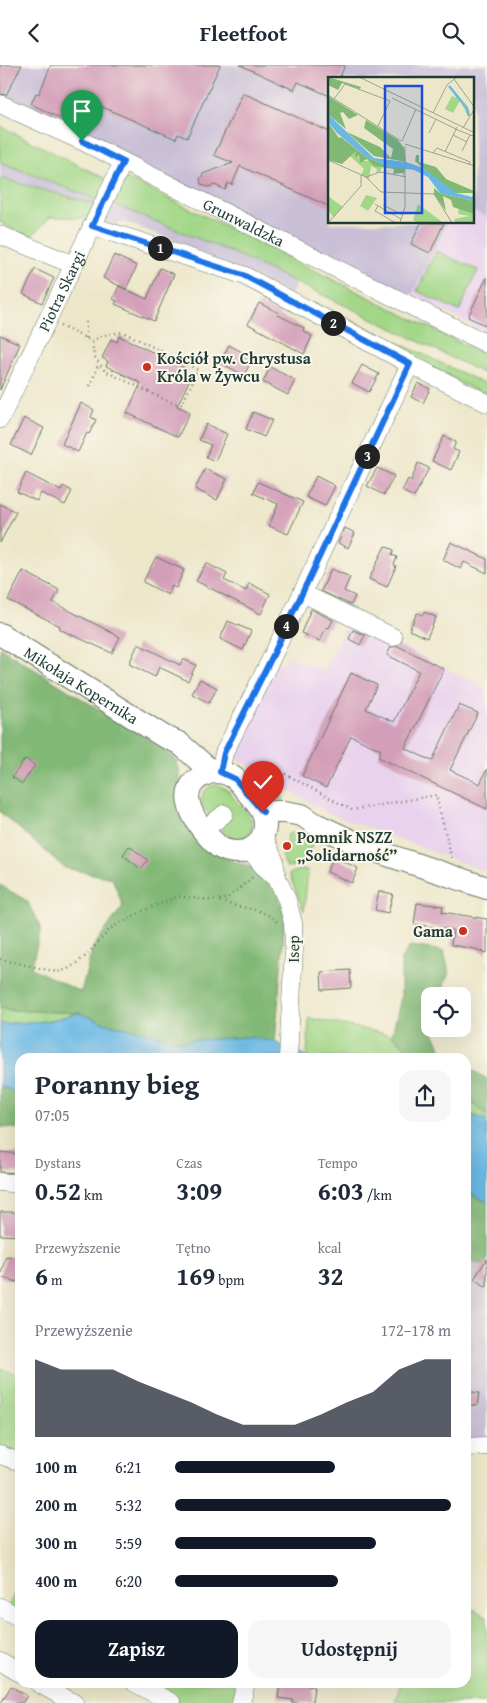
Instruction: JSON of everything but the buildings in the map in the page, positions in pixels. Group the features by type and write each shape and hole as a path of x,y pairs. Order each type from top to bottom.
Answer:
{"main road":[{"name":"Mikołaja Kopernika","path":"0,634 163,736 209,775"},
{"path":"260,832 235,779 209,775 188,795 188,805 193,816 215,843 224,850 236,853 260,832 277,811 294,813 302,815 315,824 367,848 487,888"}],"street":[{"name":"Grunwaldzka","path":"0,104 123,162 487,344"},
{"name":"Piotra Skargi","path":"0,419 123,162"},
{"path":"92,226 243,275 487,403"},
{"path":"0,235 74,265"},
{"path":"209,775 224,753 410,364"},
{"path":"302,593 393,637"},
{"path":"204,830 224,815"},
{"name":"Isep","path":"260,832 264,867 277,878 287,899 293,923 294,949 288,1053"},
{"path":"0,1182 15,1184"},
{"path":"471,1447 487,1446"},
{"path":"0,1455 15,1460"},
{"path":"0,1607 15,1615"},
{"path":"0,1661 15,1670"},
{"path":"47,1688 74,1703"},
{"path":"144,1688 172,1703"},
{"path":"241,1703 245,1688"}],"path":[{"path":"86,318 86,338"},
{"path":"48,320 92,341"},
{"path":"123,332 198,370 182,404 172,403 105,371 94,356 92,341 104,335 123,332"},
{"path":"90,386 99,363"},
{"path":"266,786 276,769 352,810 436,795 452,859 450,876"},
{"path":"219,901 226,899 254,876"},
{"path":"0,959 58,972 68,969 86,956 111,928 178,895 219,901 263,913 269,915 280,925"}],"shaded area":[{"path":"0,65 487,65 487,217 474,211 474,77 328,77 328,224 447,224 412,295 0,97"},
{"path":"0,139 128,187 302,269 291,295 170,239 125,222 116,225 0,187"},
{"path":"474,211 487,217 487,333 412,295 447,224 474,224"},
{"path":"349,620 487,689 487,872 328,813 239,760 234,754 276,665 283,663 288,656 324,672"},
{"path":"471,1261 487,1266 487,1439 471,1439"}],"green space":[{"path":"0,126 112,182 102,202 0,162"},
{"path":"124,177 487,356 487,375 231,252 113,204"},
{"path":"0,178 95,204 89,218 50,217 32,236 16,231 0,222"},
{"path":"436,251 478,270 459,311 417,291"},
{"path":"313,302 487,385 487,396 334,319"},
{"path":"0,648 163,749 176,760 180,772 180,799 224,858 254,868 278,893 285,918 275,1043 248,1037 181,1041 105,1023 79,1013 9,1010 0,1007 0,885 27,901 41,929 31,968 81,992 93,947 123,906 112,878 65,868 0,812"},
{"path":"238,773 284,799 280,808 273,806"},
{"path":"215,785 227,790 251,819 251,828 243,838 230,838 202,805 204,792"},
{"path":"288,834 315,837 310,850 309,861 287,868 282,858"},
{"path":"300,870 308,870 304,911 289,874"},
{"path":"410,946 444,951 449,972 443,987 421,987 421,1037 435,1037 442,1050 447,1053 411,1053 392,1035 401,998 401,959"},
{"path":"0,1007 10,1010 79,1013 47,1021 0,1024"},
{"path":"309,1018 392,1035 411,1053 307,1053"},
{"path":"471,1069 487,1079 487,1115 471,1102"},
{"path":"0,1086 15,1092 15,1128 0,1127"},
{"path":"471,1102 487,1115 487,1120 471,1115"},
{"path":"471,1194 487,1202 487,1266 471,1261"},
{"path":"0,1369 15,1373 15,1459 0,1455"},
{"path":"15,1592 15,1611 8,1607"},
{"path":"471,1608 487,1616 487,1703 418,1703 395,1700 399,1688 471,1688"},
{"path":"146,1688 245,1688 241,1703 172,1703"}],"water":[{"path":"79,1013 105,1023 181,1041 248,1037 272,1041 300,1053 15,1053 15,1092 0,1086 0,1024 47,1021"},
{"path":"471,1115 487,1120 487,1202 471,1194"}],"place":[{"name":"Kościół pw. Chrystusa Króla w Żywcu","path":"147,367"},
{"name":"Pomnik NSZZ „Solidarność”","path":"287,846"},
{"name":"Gama","path":"463,931"}],"route":[{"path":"82,141 123,162 92,226 243,275 410,364 274,653 224,753 220,772 231,775 263,812"}]}
